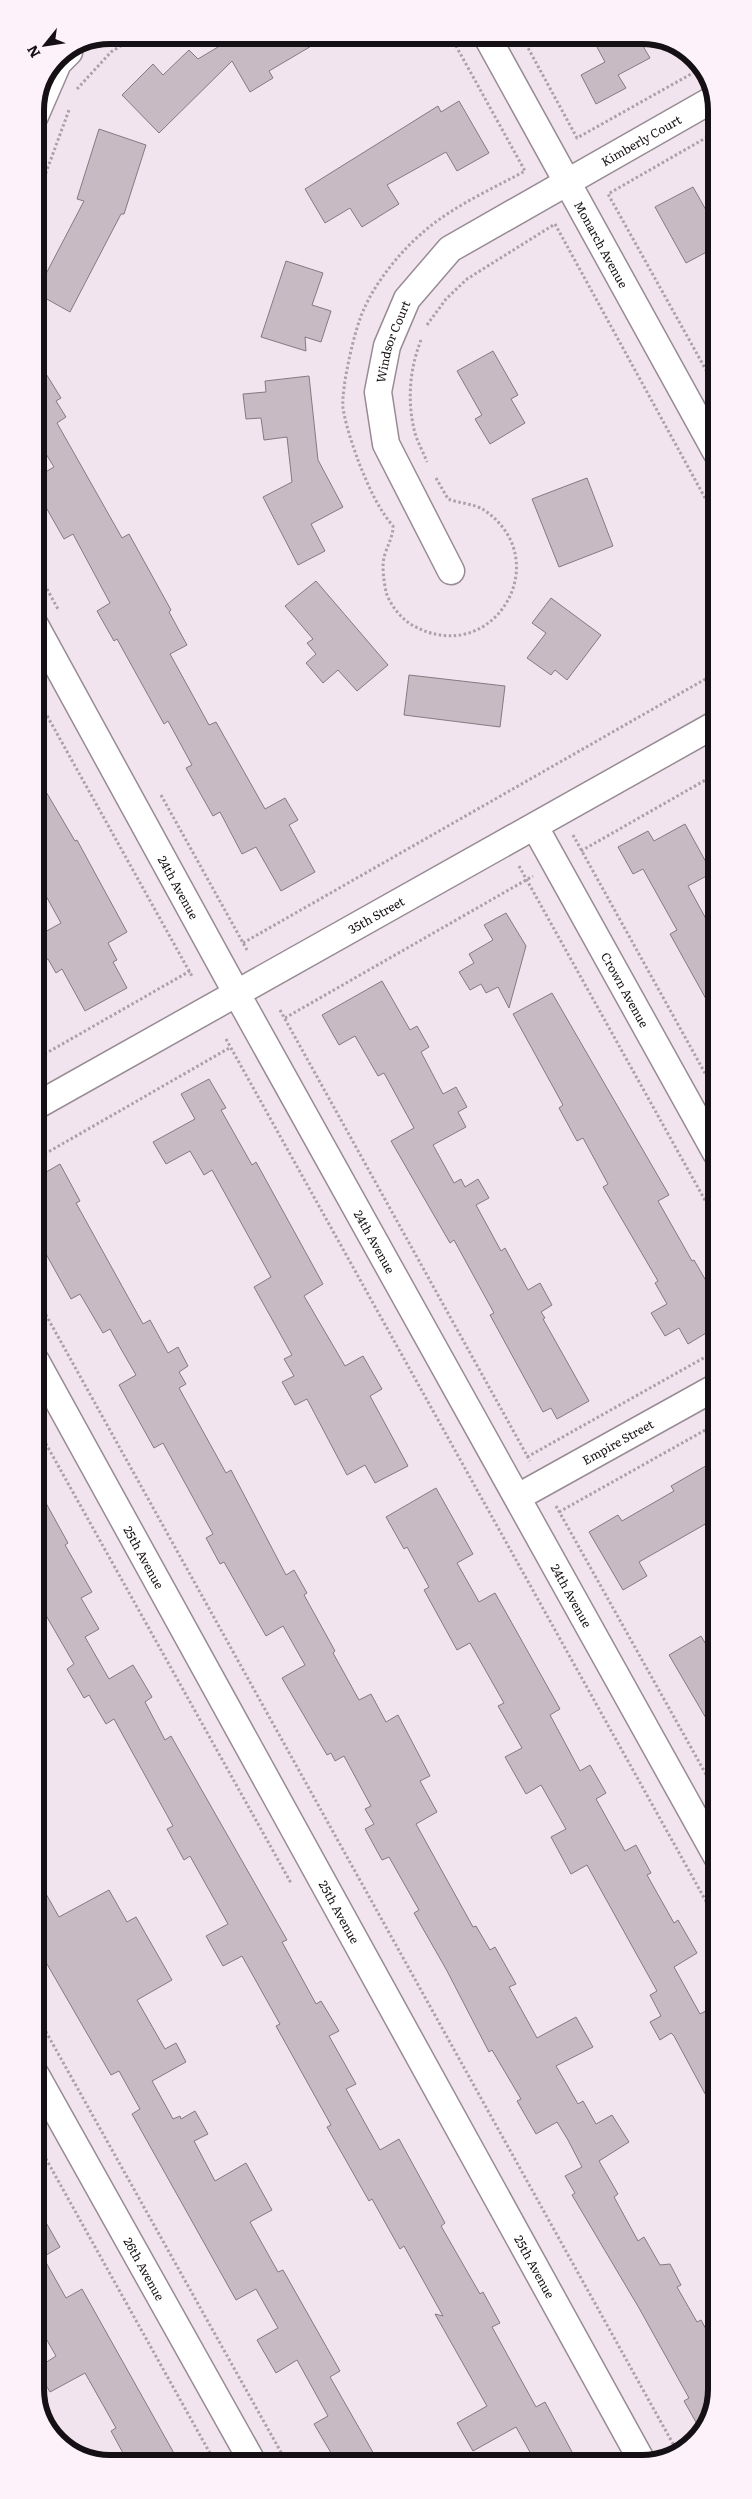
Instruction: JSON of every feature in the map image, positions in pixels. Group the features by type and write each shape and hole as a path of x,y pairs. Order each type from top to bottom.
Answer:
{"street":[{"name":"Monarch Avenue","path":"491,44 708,438"},
{"name":"Kimberly Court","path":"567,182 707,103"},
{"name":"Windsor Court","path":"451,571 386,444 378,392 387,346 407,299 450,249 567,182"},
{"name":"24th Avenue","path":"44,642 236,994 708,1833"},
{"name":"35th Street","path":"44,1102 708,729"},
{"name":"Crown Avenue","path":"535,827 708,1139"},
{"name":"25th Avenue","path":"44,1375 639,2455"},
{"name":"Empire Street","path":"518,1497 708,1391"},
{"name":"26th Avenue","path":"44,2089 248,2455"}],"path":[{"path":"74,92 111,52 124,44"},
{"path":"434,475 448,499 482,509 499,523 510,539 517,563 514,591 502,610 488,624 471,633 448,635 426,633 408,623 396,611 387,594 384,556 393,536 393,526 383,514 366,483 343,407 345,373 363,309 392,265 421,234 444,217 524,171 455,44"},
{"path":"525,44 577,138 696,72"},
{"path":"44,178 70,107"},
{"path":"708,137 608,194 708,374"},
{"path":"426,326 446,299 467,280 555,224 708,503"},
{"path":"423,334 413,360 410,392 414,430 430,467"},
{"path":"243,943 708,678"},
{"path":"44,710 193,978"},
{"path":"573,855 708,779"},
{"path":"561,812 708,1078"},
{"path":"506,843 708,1206"},
{"path":"278,1022 534,876"},
{"path":"44,1054 196,968"},
{"path":"280,1010 532,1463"},
{"path":"226,1039 708,1905"},
{"path":"44,1154 239,1044"},
{"path":"44,1311 674,2447"},
{"path":"503,1471 708,1355"},
{"path":"534,1525 708,1428"},
{"path":"554,1502 708,1778"},
{"path":"44,2028 283,2455"},
{"path":"44,2155 211,2455"}],"building":[{"path":"223,44 315,44 269,71 273,78 250,92 232,61 159,133 122,95 153,64 163,75 189,50 198,59"},
{"path":"595,44 642,44 650,58 618,75 626,88 596,104 581,75 605,62"},
{"path":"459,101 489,153 457,171 446,152 387,185 399,204 362,227 350,208 325,223 305,189 438,106 441,112"},
{"path":"99,129 146,145 124,214 121,214 70,312 44,297 44,278 84,201 77,199"},
{"path":"693,187 706,210 708,209 708,251 686,263 655,207"},
{"path":"286,261 323,273 312,305 331,311 321,342 305,337 306,351 261,337"},
{"path":"493,351 518,395 511,399 525,423 490,444 475,419 482,415 457,371"},
{"path":"44,371 61,398 56,401 66,417 57,423 122,538 129,534 171,610 169,612 187,645 170,654 209,725 216,722 265,809 285,798 298,820 289,825 315,872 281,891 256,847 242,854 220,812 213,816 186,768 192,765 168,721 164,724 117,639 114,641 97,611 110,603 73,534 64,539 44,504 44,473 54,467 44,451"},
{"path":"309,376 318,460 343,507 311,524 325,551 298,565 263,497 292,482 287,437 264,440 261,418 246,419 243,394 266,392 265,381"},
{"path":"587,478 613,546 559,567 532,499"},
{"path":"316,581 388,665 357,691 338,670 323,683 306,663 316,654 307,643 313,639 285,606"},
{"path":"551,598 601,635 567,680 555,670 551,675 527,658 546,633 532,623"},
{"path":"409,675 505,686 500,727 404,715"},
{"path":"44,788 75,841 77,840 127,932 108,943 117,960 113,962 127,988 85,1011 62,969 56,973 48,959 44,961 44,933 61,923 44,892"},
{"path":"685,824 708,866 708,875 688,886 708,922 708,1003 670,934 677,930 643,869 633,874 618,847 648,831 654,841"},
{"path":"506,913 526,946 509,1008 498,987 486,993 481,984 470,990 459,972 474,963 469,954 493,940 484,925"},
{"path":"382,981 410,1030 417,1026 429,1047 421,1052 443,1094 456,1087 467,1107 458,1112 466,1127 433,1145 454,1183 461,1179 465,1187 478,1179 489,1198 476,1205 501,1251 505,1248 528,1290 540,1283 552,1305 541,1312 545,1318 543,1319 589,1401 557,1419 551,1408 543,1412 490,1315 494,1313 454,1240 450,1243 391,1141 414,1128 384,1073 378,1076 355,1036 339,1045 322,1015"},
{"path":"552,993 669,1195 658,1201 692,1261 694,1260 708,1284 708,1332 688,1344 679,1328 665,1336 651,1313 667,1304 655,1283 658,1281 603,1187 608,1184 583,1138 577,1141 559,1108 563,1105 513,1014"},
{"path":"209,1079 226,1108 221,1110 252,1165 256,1162 323,1284 304,1296 345,1366 363,1356 382,1389 370,1396 408,1466 375,1483 365,1465 347,1475 307,1399 295,1405 282,1382 294,1376 284,1359 292,1355 254,1287 271,1277 212,1170 204,1175 190,1151 166,1164 153,1142 195,1119 181,1094"},
{"path":"60,1164 80,1201 76,1203 143,1324 150,1320 168,1353 178,1347 188,1366 179,1372 186,1384 179,1388 226,1473 231,1470 286,1575 294,1570 307,1593 304,1595 335,1651 333,1653 359,1700 371,1694 386,1722 398,1715 430,1776 420,1781 437,1812 416,1824 473,1927 476,1926 490,1950 495,1947 516,1984 509,1987 537,2038 576,2017 593,2047 556,2066 578,2104 583,2101 596,2124 612,2115 629,2142 599,2161 618,2194 614,2197 638,2241 644,2237 660,2265 670,2264 681,2285 677,2287 697,2322 701,2320 708,2333 708,2397 705,2410 697,2425 684,2401 689,2398 639,2308 572,2195 575,2193 565,2176 582,2167 568,2140 557,2122 536,2134 517,2101 521,2099 492,2050 489,2052 446,1969 414,1913 419,1910 389,1857 382,1860 365,1829 374,1824 365,1809 371,1806 344,1756 335,1761 331,1753 327,1755 282,1678 305,1665 283,1626 266,1636 224,1562 220,1564 206,1538 213,1534 163,1443 154,1448 119,1385 136,1375 110,1329 103,1333 80,1294 71,1299 44,1250 44,1173"},
{"path":"708,1465 708,1523 639,1562 647,1576 623,1590 589,1532 618,1515 622,1521 674,1491 671,1486"},
{"path":"436,1488 473,1554 457,1563 479,1602 495,1593 560,1709 550,1715 580,1771 590,1765 606,1793 596,1799 625,1851 636,1845 651,1873 647,1875 674,1923 678,1920 697,1953 674,1967 700,2014 708,2010 708,2099 674,2036 671,2033 660,2040 650,2022 661,2016 650,1995 657,1991 587,1865 571,1874 551,1837 566,1829 541,1785 526,1794 505,1757 522,1748 498,1706 504,1703 470,1643 457,1650 424,1590 429,1587 407,1547 404,1549 386,1517"},
{"path":"44,1500 68,1543 65,1545 92,1592 81,1598 99,1629 85,1637 109,1679 133,1665 152,1697 145,1702 165,1740 171,1736 287,1940 282,1942 316,2004 321,2001 339,2031 329,2036 356,2084 346,2089 366,2125 380,2150 399,2139 445,2223 441,2226 480,2294 483,2292 500,2323 492,2327 536,2407 545,2402 574,2455 532,2455 516,2427 473,2451 457,2423 487,2406 435,2314 443,2316 404,2246 400,2249 372,2199 369,2201 327,2127 331,2125 276,2026 280,2024 242,1956 223,1966 206,1936 228,1924 190,1856 184,1860 167,1829 173,1826 114,1719 106,1724 89,1695 84,1698 67,1669 74,1664 44,1612"},
{"path":"701,1636 708,1648 708,1722 669,1655"},
{"path":"44,1890 59,1917 109,1890 127,1922 136,1917 172,1980 137,2000 165,2049 176,2043 186,2062 152,2081 173,2119 180,2116 181,2119 195,2111 208,2134 194,2141 215,2181 246,2163 272,2210 250,2222 278,2272 283,2270 340,2371 330,2377 374,2455 332,2455 314,2424 328,2416 297,2360 276,2373 257,2340 278,2328 256,2289 236,2300 132,2114 140,2109 119,2071 111,2075 44,1959"},
{"path":"44,2219 60,2247 44,2256"},
{"path":"44,2259 66,2298 82,2289 175,2455 124,2455 111,2431 116,2428 85,2373 50,2392 44,2382 44,2364 56,2356 44,2335"}]}
